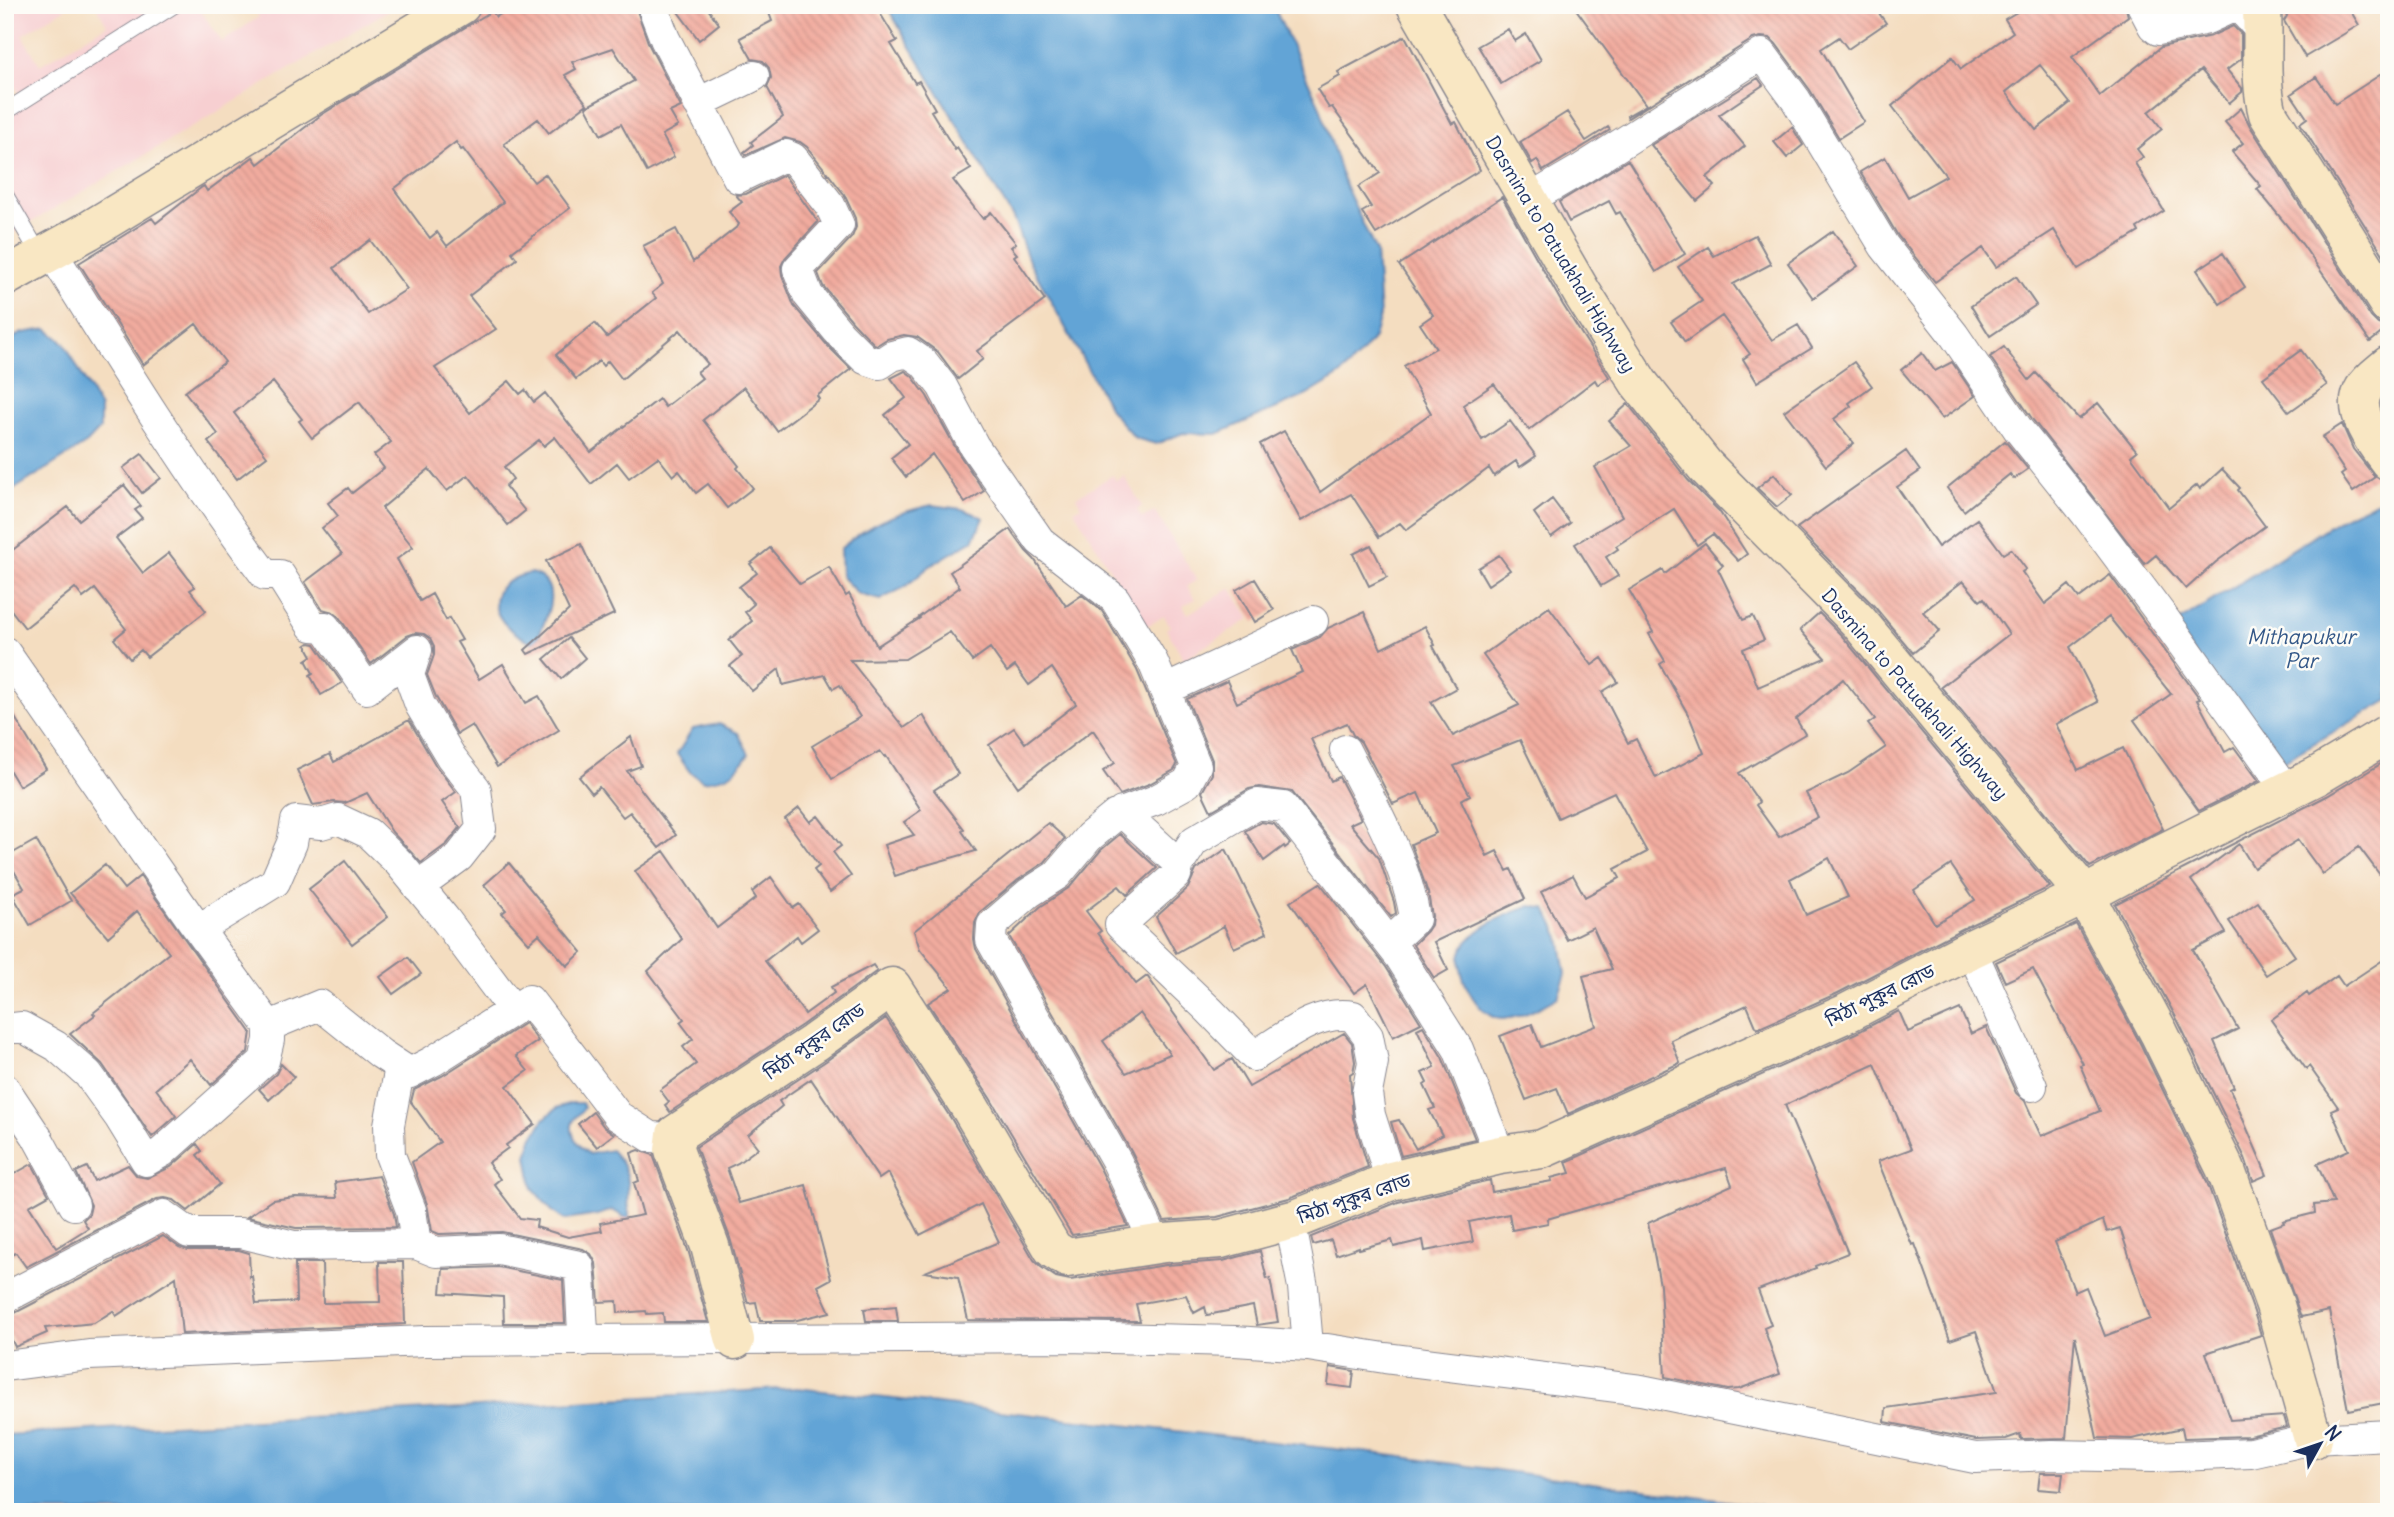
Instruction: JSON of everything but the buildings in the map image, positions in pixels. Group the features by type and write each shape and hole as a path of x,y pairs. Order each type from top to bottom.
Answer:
{"street":[{"path":"5,277 461,5"},
{"path":"652,5 664,39 738,178 786,155 793,158 808,175 830,205 839,225 798,269 808,295 865,359 880,363 892,356 908,352 924,363 942,386 974,446 1040,541 1115,599 1153,662 1196,766 1187,783 1156,800 1122,812 1088,838 1057,875 1029,893 992,925 992,940 1117,1162 1156,1245"},
{"name":"Dasmina to Patuakhali Highway","path":"1416,5 1582,293 1639,383 1672,427 1705,466 1858,621 2085,895 2159,1033 2225,1168 2275,1305 2313,1439"},
{"path":"2141,5 2158,30 2207,19 2226,9 2251,13 2264,71 2262,90 2268,114 2389,305"},
{"path":"1528,200 1762,54 1796,100 1884,246 1954,335 2018,429 2163,617 2287,790"},
{"path":"698,103 754,76"},
{"path":"46,254 233,532 265,575 280,575 312,626 325,627 366,689 417,650 409,674 426,716 451,757 476,789 481,829 459,858 418,887"},
{"path":"2389,365 2365,387 2360,402 2362,414 2371,433 2389,461"},
{"path":"1165,690 1313,621"},
{"path":"5,652 269,1026 269,1040 264,1061 162,1152 146,1161 88,1074 56,1046 22,1027 5,1028"},
{"name":"মিঠা পুকুর রোড","path":"674,1138 676,1134 814,1043 892,987 971,1109 1053,1249 1067,1258 1221,1239 1290,1221 1391,1181 1500,1155 1542,1149 1615,1118 1847,1013 1971,949 2085,895 2317,776 2389,733"},
{"path":"1345,750 1374,804 1412,898 1415,919 1389,943"},
{"path":"1391,1181 1370,1115 1367,1093 1373,1062 1368,1037 1353,1016 1338,1013 1310,1022 1254,1056 1120,925 1176,874 1179,864 1194,841 1257,804 1283,807 1400,957 1458,1049 1500,1155"},
{"path":"1122,812 1179,864"},
{"path":"199,929 275,882 292,843 296,821 321,824 338,819 368,834 399,863 513,1010"},
{"path":"1971,949 2032,1086"},
{"path":"269,1026 320,1005 410,1073 529,1000 618,1116 651,1137 674,1138 674,1150 710,1246 735,1340"},
{"path":"400,1067 389,1125 390,1155 411,1210 416,1244"},
{"path":"5,1089 37,1138 74,1205"},
{"path":"5,1298 164,1215 189,1233 241,1233 294,1246 416,1244 436,1252 499,1249 579,1266 584,1341"},
{"path":"1290,1221 1303,1287 1308,1346"},
{"path":"5,1366 89,1355 425,1341 1067,1337 1234,1341 1308,1346 1640,1390 1975,1458 2052,1455 2152,1457 2250,1453 2313,1439 2389,1435"}],"lane":[{"path":"5,112 174,5"},
{"path":"5,195 46,254"}],"shaded area":[{"path":"5,5 71,5 22,35 40,65 107,25 96,5 197,5 222,42 259,17 252,5 394,7 5,238 5,102 19,93 5,71"},
{"path":"1113,475 1116,481 1124,476 1142,506 1137,510 1142,518 1155,511 1197,580 1187,586 1195,599 1183,606 1188,614 1231,588 1250,619 1184,659 1166,629 1170,626 1164,616 1145,627 1074,510 1081,506 1076,497"}],"water":[{"path":"886,5 1273,5 1320,107 1345,185 1376,252 1380,316 1374,338 1340,375 1307,395 1217,434 1183,433 1156,444 1135,438 1111,411 1029,261 1013,218"},
{"path":"47,329 64,343 100,408 100,429 87,443 5,495 5,342 22,333"},
{"name":"Mithapukur Par","path":"2389,500 2389,700 2273,767 2174,625 2345,516 2376,502"},
{"path":"932,505 962,509 984,518 973,540 930,566 905,587 880,600 858,594 841,576 840,549 883,520"},
{"path":"531,573 548,585 550,593 548,614 535,643 508,627 496,606 496,596 502,587 513,579"},
{"path":"719,724 738,733 749,754 730,774 703,781 690,772 677,754 693,729"},
{"path":"1531,906 1546,909 1560,937 1566,974 1558,997 1518,1016 1503,1019 1494,1017 1476,1002 1464,980 1460,957 1463,948 1485,927"},
{"path":"571,1103 582,1103 584,1108 572,1127 574,1137 581,1147 589,1154 611,1150 625,1169 630,1220 612,1210 565,1220 553,1212 533,1189 527,1156 532,1139 544,1119 557,1108"},
{"path":"797,1388 1380,1454 1806,1512 5,1512 5,1435"},
{"path":"2324,1507 2389,1512 2225,1512"}]}
